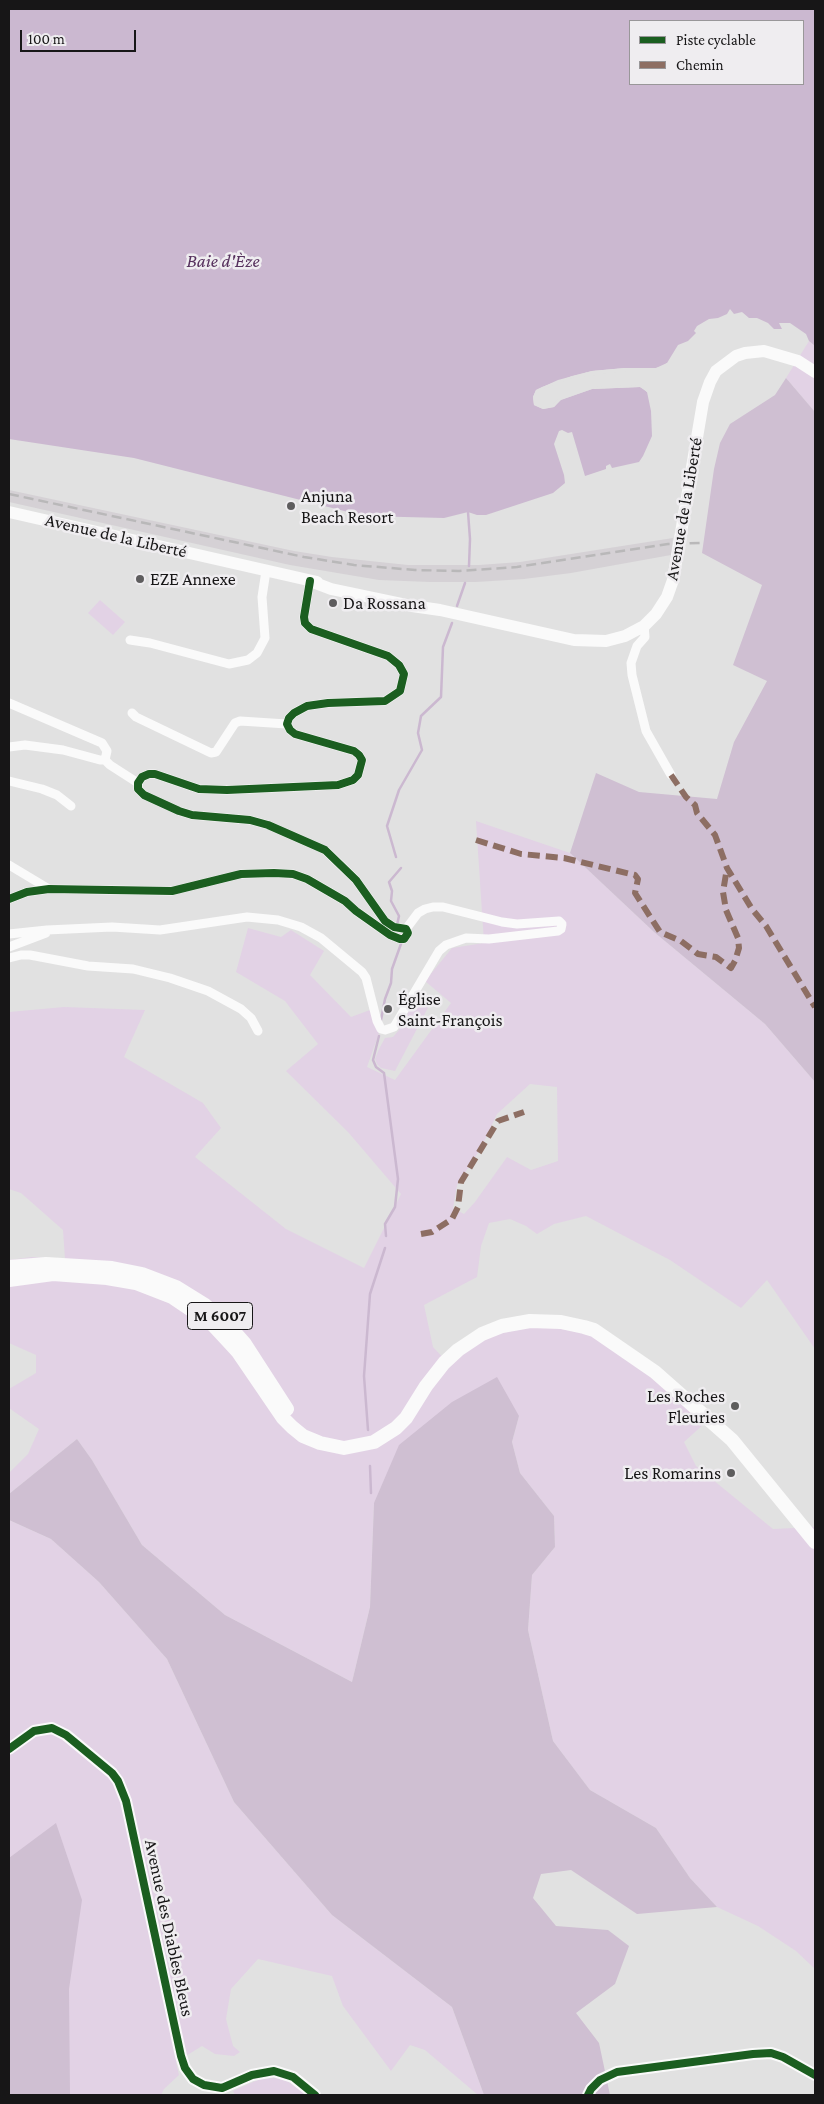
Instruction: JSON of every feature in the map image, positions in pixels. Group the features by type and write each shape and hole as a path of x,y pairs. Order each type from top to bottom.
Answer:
{"main road":[{"name":"Avenue de la Liberté","path":"9,512 310,581 416,602 431,608 574,640 606,641 625,636 644,626 656,614 667,597 677,560 703,402 710,382 720,368 736,356 744,353 764,351 798,361 815,372"},
{"name":"M 6007","path":"9,1267 46,1264 112,1268 142,1274 171,1285 205,1305 230,1327 245,1344 286,1408 303,1426 323,1437 352,1442 384,1435"},
{"path":"9,1275 40,1271 52,1274"},
{"name":"M 6007","path":"9,1280 52,1274 107,1278 136,1283 172,1297 212,1324 238,1352 283,1418 303,1436 320,1443 344,1448 364,1445 396,1428 406,1418 429,1381 444,1362 466,1344 490,1330 530,1321 561,1322 594,1330 655,1372 732,1440 815,1542"},
{"name":"Avenue des Diables Bleus","path":"9,1749 34,1730 52,1728 66,1735 105,1768 121,1786 126,1801 181,2056 185,2068 193,2079 204,2086 222,2088 252,2075 274,2071 293,2077 315,2095"},
{"path":"588,2095 600,2080 617,2072 753,2054 771,2053 777,2055 815,2075"}],"street":[{"path":"130,640 150,643 229,664 248,660 257,653 265,638 262,597 266,571"},
{"path":"310,581 304,617 305,623 310,629 388,656 399,665 404,674 400,691 385,701 328,703 307,706 289,718 287,724 295,734 354,751 359,755 362,760 358,775 353,780 338,785 264,789 200,789 155,774 149,774 142,777 138,783 138,789 144,795 179,811 192,815 250,820 268,825 325,850 356,880 375,910 385,921 394,927 406,929"},
{"path":"644,626 645,637 637,646 631,663 632,675 646,731 671,774"},
{"path":"9,703 102,744 107,751 105,760"},
{"path":"132,713 136,717 211,753 216,752 229,729 240,721 287,724"},
{"path":"9,747 25,745 62,750 105,760 138,783"},
{"path":"9,781 42,789 57,795 70,806"},
{"path":"9,865 49,889"},
{"path":"9,899 27,892 49,889 172,891 241,874 274,873 293,874 307,879 345,901 390,934 400,939 404,939 408,933 406,929 418,913 425,908 433,907 443,907 517,924 559,921 562,924 561,929 558,931 489,939 466,938 446,945 438,952 394,1027 385,1030 381,1028 377,1021 366,978 362,972 321,938 301,927 278,920 247,917 160,930 112,927 9,934"},
{"path":"9,947 16,943 42,936 47,930"},
{"path":"9,958 21,954 30,955 88,966 133,969 170,978 208,991 241,1009 250,1018 258,1031"}],"shaded area":[{"path":"809,341 815,346 815,412 786,378"},
{"path":"786,378 815,412 815,1082 765,1024 654,932 570,853 596,773 639,792 717,799 734,742 767,681 733,665 762,585 702,553 714,469 720,443 730,424 775,395"},
{"path":"9,490 294,551 408,565 479,565 520,562 673,538 671,555 571,573 524,579 476,582 379,580 290,565 9,502"},
{"path":"100,600 125,622 113,635 88,613"},
{"path":"476,821 570,853 654,932 765,1024 815,1082 815,1349 767,1280 741,1308 670,1260 586,1216 554,1224 537,1234 526,1226 510,1219 489,1223 481,1246 477,1277 424,1305 433,1347 450,1365 471,1346 496,1334 542,1325 592,1335 640,1367 705,1423 684,1442 696,1466 773,1529 815,1527 815,1969 796,1951 758,1926 717,1907 690,1878 656,1828 590,1790 553,1741 528,1630 532,1575 555,1547 554,1516 520,1473 512,1442 519,1416 374,1503 370,1607 352,1682 225,1615 142,1545 92,1460 77,1439 9,1494 9,1473 28,1454 39,1429 9,1408 9,1389 36,1373 36,1355 9,1343 9,1260 32,1257 65,1259 63,1230 21,1193 9,1189 9,1012 64,1007 145,1010 124,1057 203,1103 221,1128 195,1157 286,1229 364,1268 401,1194 348,1132 286,1071 318,1044 285,1001 236,972 248,928 281,937 291,930 324,951 310,975 351,1017 370,1010 379,1033 367,1067 395,1080 451,1003 425,981 452,948 484,943","holes":["530,1084 557,1087 558,1161 531,1170 507,1157 475,1202 464,1214 453,1208 457,1185 481,1148 497,1114"]},
{"path":"419,992 432,1000 395,1071 381,1068 375,1059 379,1049 385,1038 393,1037 399,1030"},
{"path":"497,1377 519,1416 512,1442 520,1473 554,1516 555,1547 532,1575 528,1630 553,1741 590,1790 656,1828 690,1878 717,1907 637,1914 571,1870 541,1874 533,1898 556,1926 608,1930 629,1946 615,1984 576,2013 599,2043 610,2095 484,2095 452,2007 332,1915 234,1802 167,1659 99,1582 51,1539 9,1520 9,1494 77,1439 92,1460 142,1545 225,1615 352,1682 370,1607 374,1503 399,1445 452,1402"},
{"path":"9,1520 51,1539 99,1582 167,1659 234,1802 332,1915 452,2007 484,2095 478,2095 425,2050 410,2045 391,2071 343,2006 332,1976 258,1959 231,1989 226,2019 233,2046 240,2052 234,2056 215,2054 202,2046 176,2062 179,2075 164,2089 161,2095 9,2095"},
{"path":"56,1823 82,1900 69,1989 70,2095 9,2095 9,1858"},
{"path":"275,2078 287,2081 307,2095 235,2095 233,2091 260,2079"}],"water":[{"name":"Baie d'Èze","path":"9,9 815,9 815,346 809,341 806,334 790,323 779,323 782,329 774,329 768,323 757,318 749,318 742,312 734,314 730,309 727,314 709,319 697,326 694,331 696,333 688,341 678,345 667,363 663,366 656,368 592,371 572,376 536,390 533,397 534,405 543,409 554,407 560,400 592,389 640,387 647,392 651,411 652,436 639,462 612,468 610,464 606,466 606,469 585,476 572,432 559,431 554,444 565,483 553,493 486,515 468,512 444,518 364,516 134,458 9,439"}],"pier":[{"path":"667,363 667,366 657,370 626,371 573,378 543,389 535,397 536,404 542,406 553,404 559,398 592,387 641,385 647,388 647,392 640,387 592,389 561,400 554,407 543,409 534,405 533,397 536,390 558,380 592,371 656,368"}],"waterway":[{"path":"468,512 469,566"},
{"path":"457,606 465,583"},
{"path":"396,857 387,826 399,790 422,750 418,733 421,716 441,697 443,647 452,623"},
{"path":"397,925 399,916 391,901 392,891 389,882 401,868"},
{"path":"381,1020 385,999 391,983 392,969 402,941"},
{"path":"379,1036 373,1060 376,1067 384,1073 398,1179 395,1207 385,1224 386,1236"},
{"path":"368,1430 364,1376 370,1294 385,1248"},
{"path":"370,1466 371,1493"}],"railway":[{"path":"9,494 304,557 354,565 415,570 459,571 517,567 668,544 702,543"}],"marked path":[{"path":"671,775 686,797 695,805 697,813 715,835 727,868 752,909 766,926 815,1007"},
{"path":"476,840 521,854 564,858 635,875 638,879 635,893 660,932 681,941 698,954 716,957 731,968 739,948 738,938 726,910 723,892 727,868"},
{"path":"421,1234 432,1232 452,1219 458,1207 461,1182 498,1121 524,1112"}],"cycle path":[{"path":"9,899 27,892 49,889 172,891 241,874 293,874 307,879 345,901 390,935 404,939 408,933 406,929 394,927 385,921 356,880 325,850 268,825 250,820 192,815 179,811 144,795 138,789 138,783 142,777 149,774 155,774 199,789 227,790 338,785 353,780 358,775 362,760 359,755 354,751 295,734 287,724 289,718 307,706 328,703 385,701 400,691 404,674 399,665 388,656 311,629 305,623 304,617 310,581"},
{"path":"9,1749 34,1731 52,1728 66,1735 112,1773 118,1781 126,1801 181,2056 185,2068 193,2079 204,2085 222,2088 252,2075 274,2071 293,2077 315,2095"},
{"path":"588,2095 600,2080 617,2072 753,2054 771,2053 783,2057 815,2075"}],"place":[{"name":"Anjuna Beach Resort","path":"291,506"},
{"name":"EZE Annexe","path":"140,579"},
{"name":"Da Rossana","path":"333,603"},
{"name":"Église Saint-François","path":"388,1009"},
{"name":"Les Roches Fleuries","path":"735,1406"},
{"name":"Les Romarins","path":"731,1473"}]}
